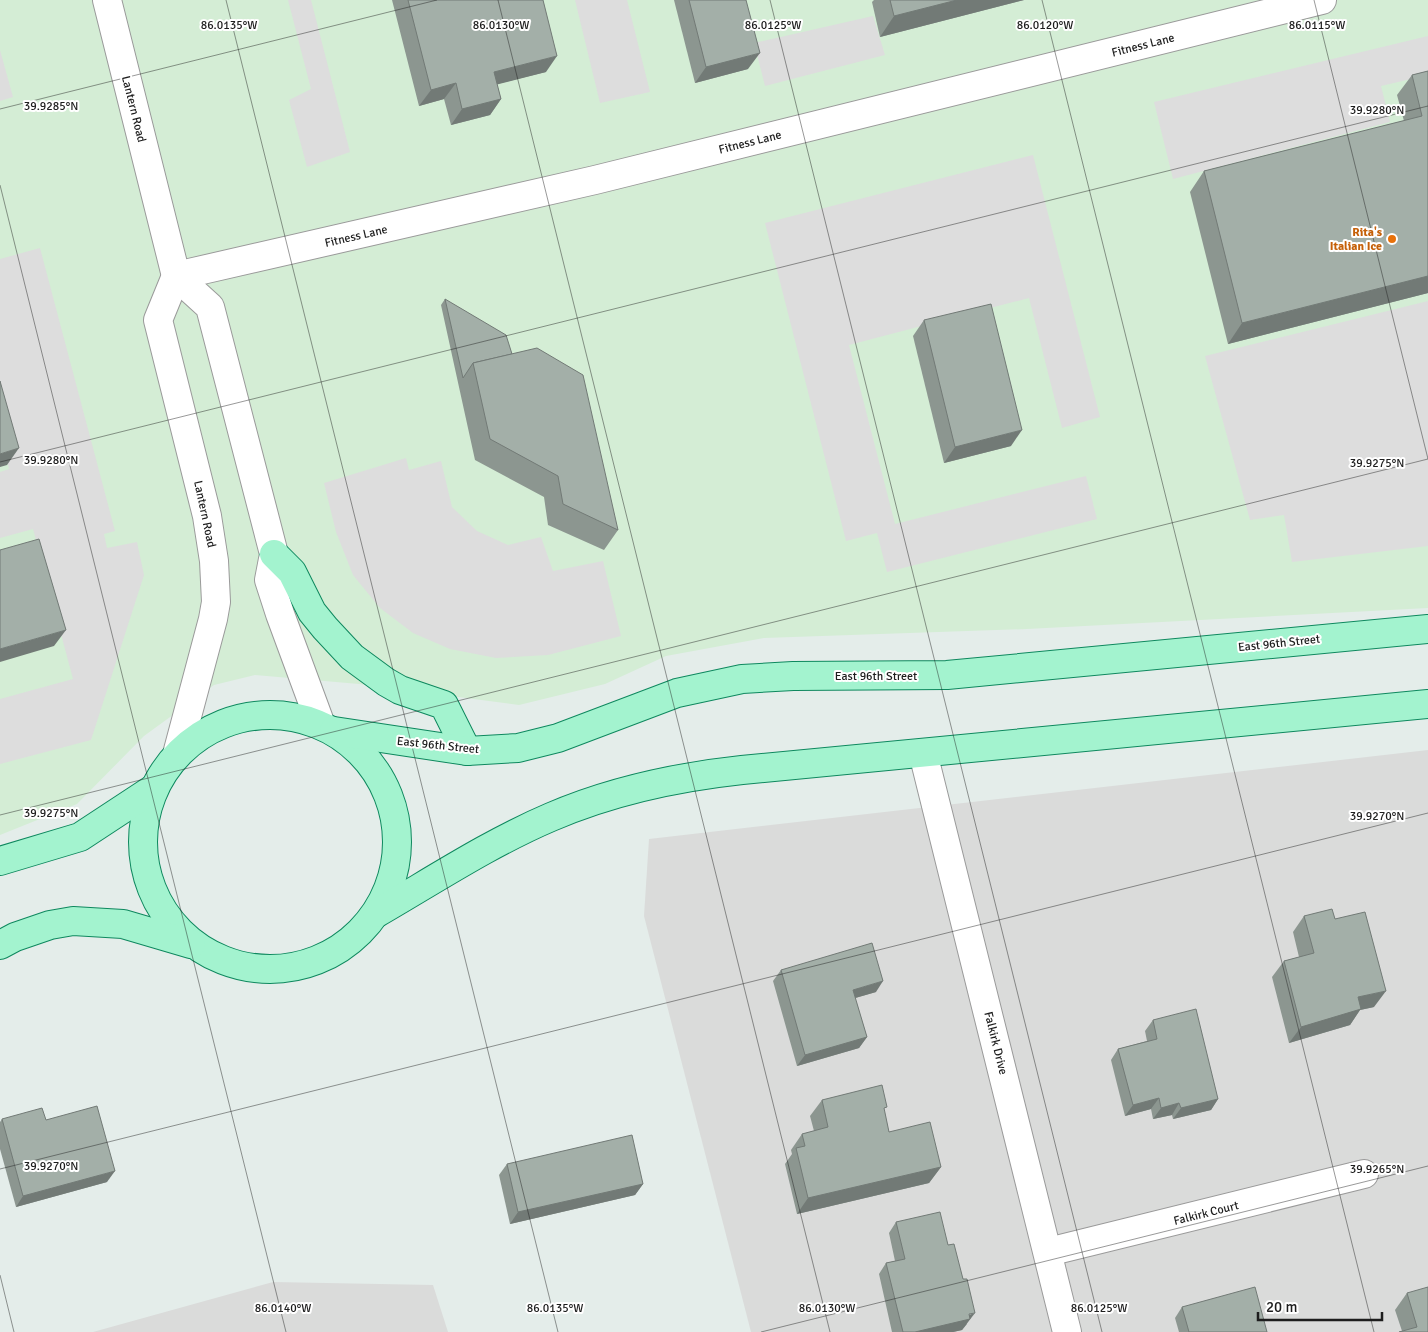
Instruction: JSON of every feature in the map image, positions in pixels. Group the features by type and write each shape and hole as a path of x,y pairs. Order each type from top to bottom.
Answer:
{"main road":[{"path":"274,554 292,572 312,612 338,643 352,657 386,682 400,690 444,705 467,750"},
{"name":"East 96th Street","path":"153,789 177,754 211,728 252,715 294,717 328,728 467,750 518,748 558,738 670,695 742,679 793,676 947,675 1428,629"},
{"path":"0,945 15,937 50,924 73,921 123,924 192,944 228,963 270,971 312,963 341,947 348,943 377,913 517,833 551,817 611,796 674,780 707,774 1428,704"},
{"path":"328,728 366,758 389,793 398,834 394,875 377,913"},
{"path":"153,789 142,830 145,873 162,913 192,944"},
{"path":"0,860 80,837 153,789"}],"street":[{"name":"Lantern Road","path":"107,0 176,276 158,320 212,539 216,586 213,619 177,754"},
{"name":"Fitness Lane","path":"176,276 604,178 1322,0"},
{"path":"176,276 210,307 274,554 269,580 280,614 328,728"},
{"name":"Falkirk Drive","path":"923,753 1067,1332"},
{"name":"Falkirk Court","path":"1048,1252 1364,1174"}],"shaded area":[{"path":"0,0 1428,0 1428,608 1027,629 764,638 666,656 605,684 519,705 359,684 255,675 214,685 144,736 77,804 0,835"},
{"path":"288,0 311,0 350,152 307,167 289,100 311,89"},
{"path":"575,0 627,0 650,92 600,103"},
{"path":"873,16 885,55 765,86 754,43"},
{"path":"1428,36 1428,75 1381,86 1390,122 1173,179 1154,102"},
{"path":"0,50 13,97 0,101"},
{"path":"1033,155 1100,417 1062,428 1029,298 849,345 895,524 1086,476 1097,519 887,572 877,533 846,541 765,223"},
{"path":"40,248 115,531 104,534 107,548 137,542 144,575 91,740 0,764 0,699 73,679 33,529 0,538 0,472 9,469 0,434 0,259"},
{"path":"1428,301 1428,546 1292,562 1284,515 1250,520 1205,356"},
{"path":"406,458 409,470 441,461 452,507 477,531 508,545 541,537 553,571 603,561 621,636 548,655 496,658 450,649 413,633 380,608 353,575 336,532 324,483"},
{"path":"1428,750 1428,1332 751,1332 644,916 649,839"},
{"path":"273,1282 433,1285 448,1332 93,1332"}],"building":[{"path":"408,0 543,0 557,56 494,72 501,99 462,109 456,83 431,90"},
{"path":"689,0 746,0 760,53 706,67"},
{"path":"890,0 957,0 894,16"},
{"path":"1428,71 1428,276 1242,323 1204,171 1422,116 1412,75"},
{"path":"445,299 506,335 512,354 473,363 463,378"},
{"path":"991,304 1022,430 955,447 924,320"},
{"path":"537,348 583,375 618,530 563,504 558,476 490,439 473,363"},
{"path":"0,381 19,448 0,454"},
{"path":"39,539 66,630 0,649 0,550"},
{"path":"1332,909 1335,919 1365,912 1386,991 1358,997 1361,1009 1301,1027 1284,961 1314,953 1304,916"},
{"path":"872,943 883,981 853,990 867,1037 805,1055 781,970"},
{"path":"1196,1009 1218,1099 1181,1108 1179,1103 1161,1108 1159,1098 1133,1105 1118,1049 1157,1039 1153,1020"},
{"path":"882,1085 887,1107 884,1108 889,1132 930,1122 941,1167 808,1198 796,1148 805,1146 802,1134 828,1127 822,1100"},
{"path":"97,1106 115,1171 23,1196 2,1119 42,1108 46,1120"},
{"path":"632,1135 643,1184 518,1212 507,1164"},
{"path":"940,1212 948,1245 954,1244 963,1279 967,1279 975,1313 969,1314 970,1319 915,1332 903,1332 886,1263 905,1259 896,1222"},
{"path":"1255,1287 1267,1332 1189,1332 1182,1307"},
{"path":"1428,1287 1428,1332 1399,1332 1417,1327 1407,1293"}],"place":[{"name":"Rita's Italian Ice","path":"1392,239"}]}
